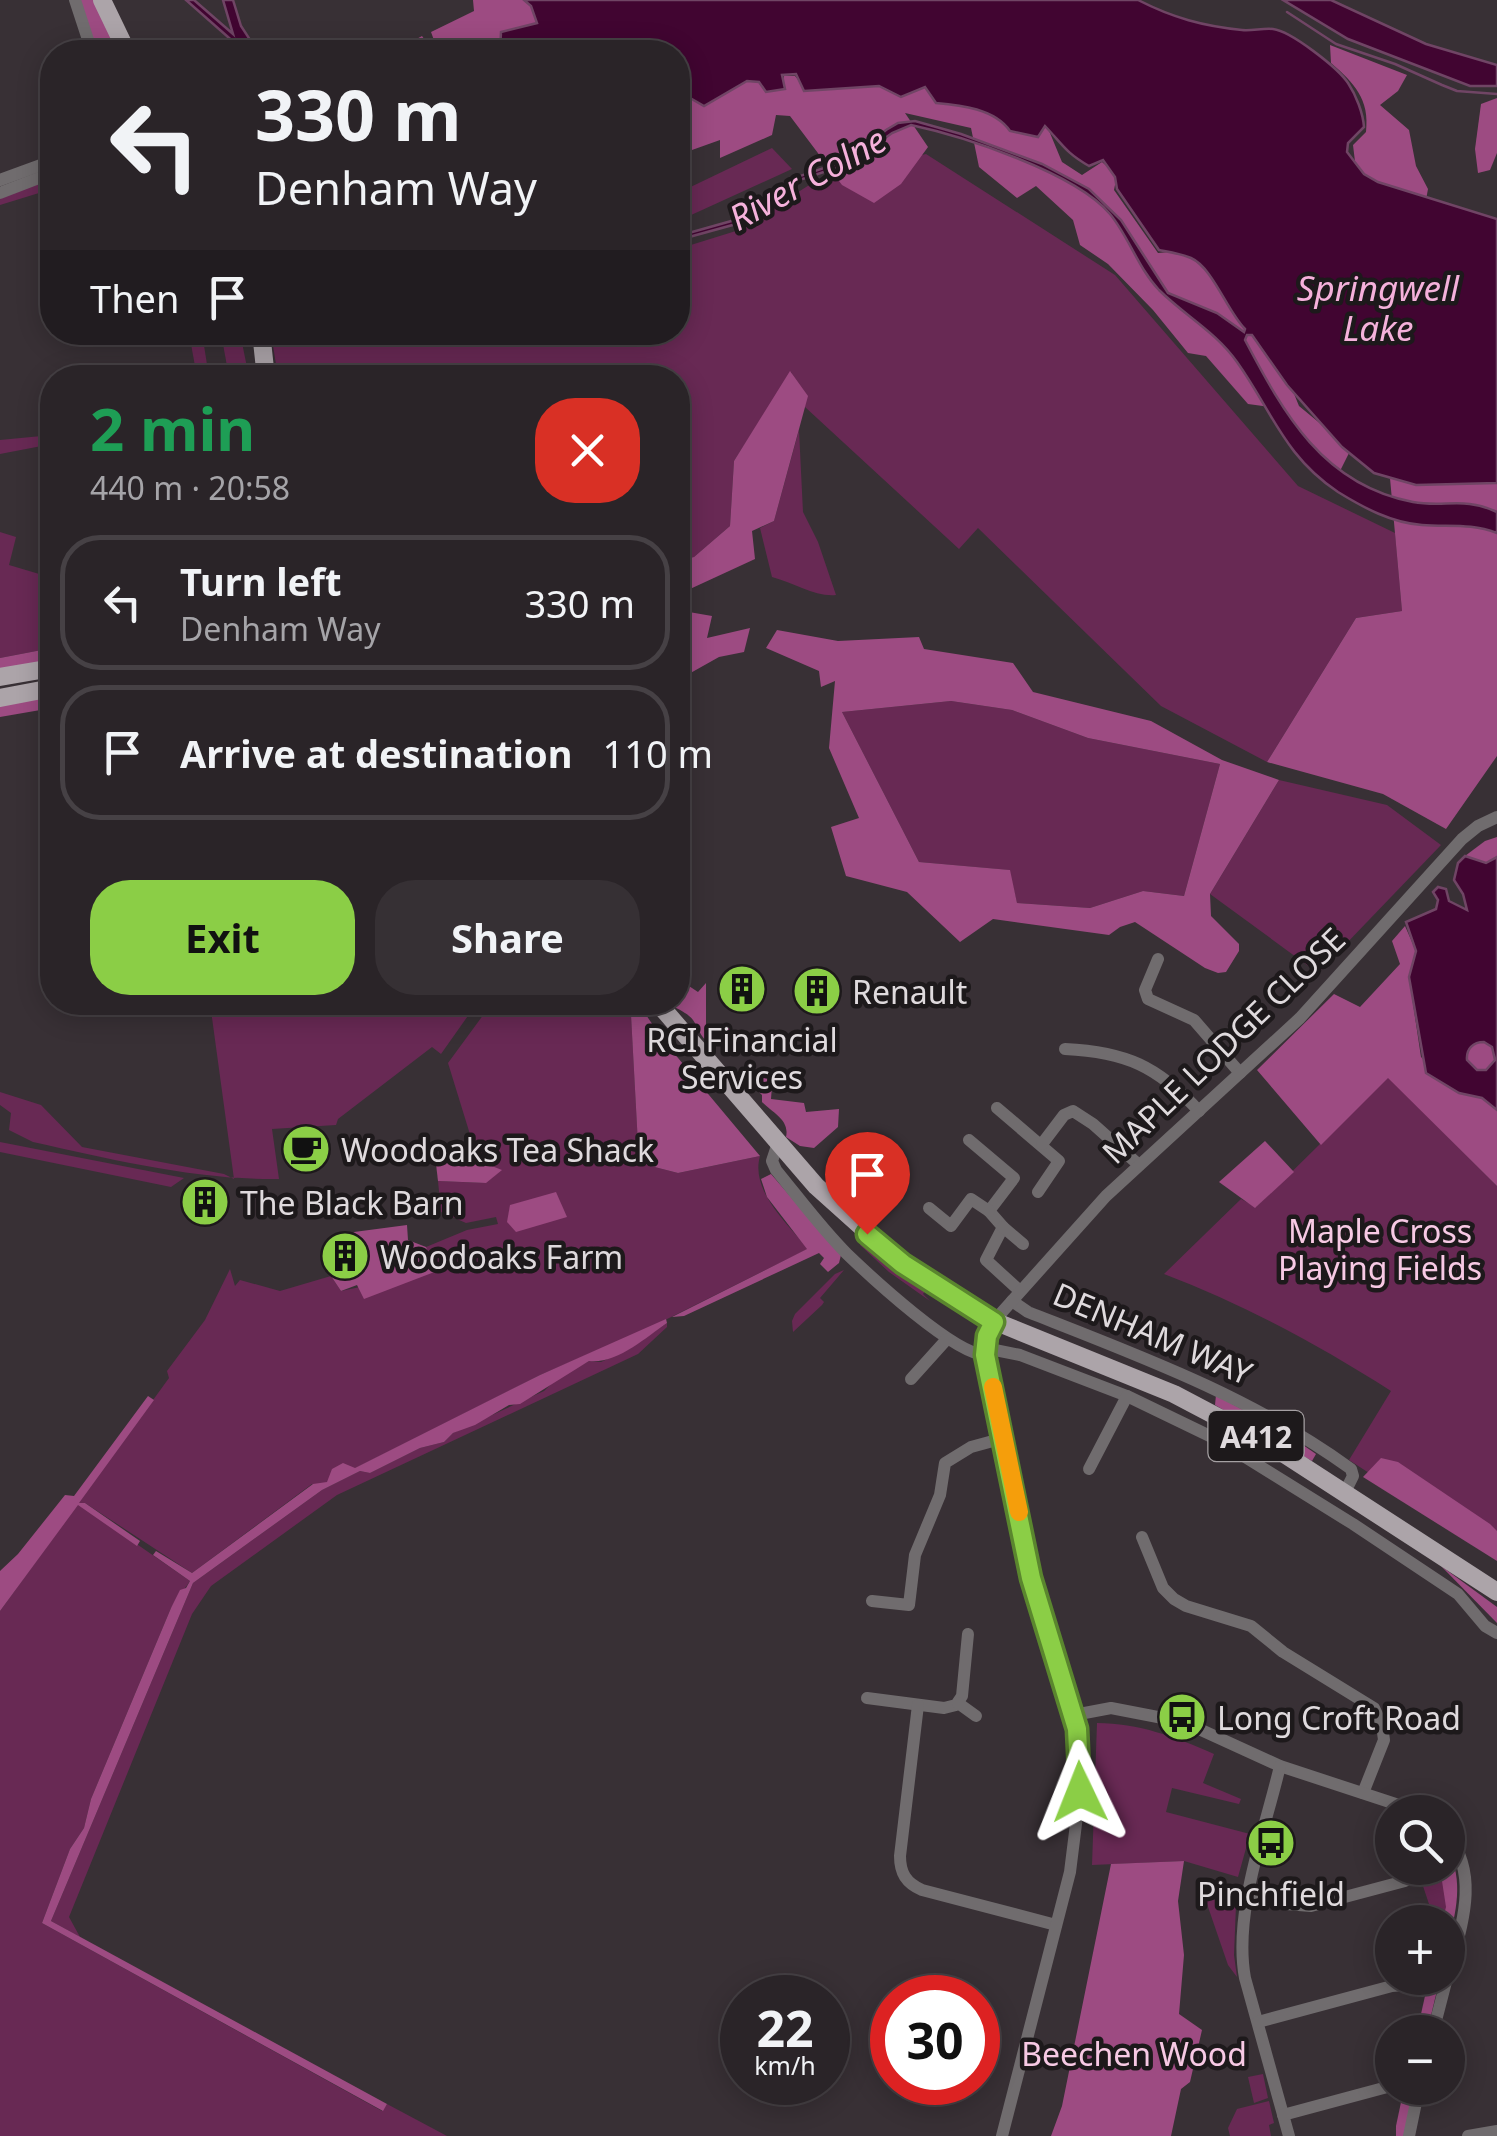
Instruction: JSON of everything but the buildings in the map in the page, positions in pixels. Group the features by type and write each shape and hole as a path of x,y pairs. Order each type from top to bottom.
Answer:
{"main road":[{"path":"102,0 121,40"},
{"path":"0,677 40,670"},
{"path":"0,698 40,690"},
{"name":"A412","path":"668,1015 839,1210 903,1264 994,1322 1189,1401 1270,1444 1497,1592"}],"street":[{"path":"75,0 88,40"},
{"path":"0,180 40,165"},
{"path":"0,193 40,178"},
{"name":"MAPLE LODGE CLOSE","path":"994,1322 1106,1196 1332,984 1462,839 1497,817"},
{"path":"1158,959 1146,990 1148,999 1194,1020 1240,1073"},
{"path":"1065,1048 1109,1052 1142,1063 1199,1110"},
{"path":"997,1108 1057,1157 1059,1166 1038,1192"},
{"path":"1042,1144 1064,1116 1076,1112 1139,1165"},
{"path":"969,1140 1014,1178 989,1211"},
{"path":"778,1143 772,1161 776,1170 819,1223 847,1254 947,1339 968,1352 1020,1355 1127,1396 1216,1440 1458,1594 1497,1634"},
{"path":"929,1208 951,1226 972,1199 1024,1244"},
{"path":"1003,1227 986,1260 1016,1296"},
{"name":"DENHAM WAY","path":"1016,1296 1028,1312 1212,1386 1287,1426 1351,1469 1353,1476 1345,1492"},
{"path":"994,1322 985,1351 1028,1566 1074,1715 1080,1768 1073,1858 1002,2136"},
{"path":"911,1379 947,1339"},
{"path":"1088,1469 1127,1396"},
{"path":"872,1601 909,1605 914,1555 940,1495 946,1463 971,1447 1004,1438"},
{"path":"1353,1524 1365,1506"},
{"path":"1142,1538 1163,1588 1174,1599 1250,1626 1283,1652 1374,1708 1384,1740 1363,1793"},
{"path":"958,1703 968,1634"},
{"path":"966,1650 983,1652"},
{"path":"867,1698 944,1708 958,1703"},
{"path":"958,1703 976,1716"},
{"path":"918,1705 900,1856 906,1879 922,1890 1056,1925"},
{"path":"1074,1715 1111,1708 1168,1719 1280,1766 1375,1797"},
{"path":"1280,1766 1249,1896 1242,1957 1289,2136"},
{"path":"1463,1905 1465,1877"},
{"path":"1205,1886 1311,1906 1388,1885"},
{"path":"1258,2022 1375,1991"},
{"path":"1284,2115 1375,2090"},
{"path":"1409,2136 1415,2105"},
{"path":"1468,2136 1497,2131"}],"green space":[{"path":"77,0 95,0 113,40 92,40"},
{"path":"473,0 529,0 540,24 521,40 434,40 431,32 474,11"},
{"path":"1330,45 1407,75 1398,91 1380,105 1409,130 1416,166 1428,189 1425,205 1357,178 1353,145 1366,132 1365,110 1353,85 1331,63"},
{"path":"784,76 795,76 806,89 829,84 926,84 963,102 1045,121 1062,162 1082,175 1102,162 1117,175 1114,190 1158,253 1191,250 1275,347 1299,406 1351,449 1340,471 1300,441 1277,408 1248,404 1206,356 1188,353 1108,264 1080,245 1073,220 1036,186 1017,198 979,167 971,128 905,113 928,147 901,184 874,203 842,185 790,116 776,115 772,135 720,158 720,140 690,151 690,97 705,103 746,79 783,86"},
{"path":"1497,98 1497,153 1490,170 1478,173 1475,149 1481,104"},
{"path":"772,148 792,169 690,216 690,187"},
{"path":"926,154 1115,275 1298,486 1395,533 1402,611 1356,618 1267,762 1161,706 978,528 959,549 805,407 791,372 734,461 730,526 690,558 690,365 276,365 273,345 690,345 690,245 739,230 817,180"},
{"path":"40,181 40,193 0,205 0,197"},
{"path":"191,345 204,345 207,365 195,365"},
{"path":"223,345 242,345 247,365 227,365"},
{"path":"790,371 808,396 774,521 752,531 755,559 690,589 690,558 730,526 734,461"},
{"path":"799,430 803,512 836,595 813,592 772,577 760,528 774,521"},
{"path":"40,436 40,446 0,454 0,440"},
{"path":"1389,467 1497,479 1497,756 1446,829 1383,794 1267,762 1356,618 1402,611"},
{"path":"0,532 16,537 9,565 40,574 40,650 0,658"},
{"path":"690,612 712,616 707,638 750,628 744,652 719,657 690,673"},
{"path":"777,630 838,641 919,637 924,649 1013,663 1033,692 1151,721 1222,760 1279,780 1210,894 1211,916 1239,944 1226,972 1205,968 1135,922 1109,935 993,919 960,942 907,892 846,876 831,827 859,818 829,748 835,681 821,687 819,671 766,648","holes":["951,701 1012,710 1088,738 1220,764 1184,896 1143,891 1090,908 1017,903 1010,870 919,862 842,712"]},
{"path":"40,650 40,664 0,670 0,658"},
{"path":"40,697 40,710 0,717 0,704"},
{"path":"951,701 1012,710 1088,738 1220,764 1184,896 1143,891 1090,908 1017,903 1009,870 919,862 842,712"},
{"path":"1279,780 1387,805 1441,845 1318,973 1210,894"},
{"path":"1497,837 1497,857 1485,863 1465,856 1485,841"},
{"path":"1405,926 1416,951 1409,977 1421,1057 1459,1093 1482,1098 1497,1110 1497,1186 1388,1078 1321,1145 1257,1070 1334,994 1360,1007 1400,964 1392,941"},
{"path":"706,983 706,1025 731,1029 723,1043 706,1041 687,1015 690,987 698,992"},
{"path":"212,1015 469,1015 441,1054 432,1047 338,1119 336,1125 272,1129 279,1179 234,1177"},
{"path":"483,1015 631,1015 639,1163 678,1173 760,1156 760,1182 766,1194 808,1249 647,1329 540,1375 322,1485 312,1484 192,1573 85,1503 79,1504 190,1581 171,1608 42,1923 382,2111 387,2104 447,2136 0,2136 0,1611 169,1378 167,1371 205,1320 230,1269 235,1286 240,1280 280,1291 331,1276 341,1291 436,1271 426,1247 467,1230 498,1224 496,1217 466,1223 441,1212 438,1181 485,1183 448,1063"},
{"path":"631,1015 646,1015 760,1156 678,1173 639,1163"},
{"path":"1481,1042 1491,1046 1495,1056 1491,1066 1481,1070 1471,1066 1467,1056 1471,1046"},
{"path":"767,1068 773,1072 771,1099 804,1103 806,1112 839,1109 838,1127 814,1148 800,1146 786,1137 783,1121 762,1102 762,1095 751,1084 754,1071"},
{"name":"Maple Cross Playing Fields","path":"1388,1077 1497,1186 1497,1556 1349,1460 1391,1391 1281,1327 1164,1274 1241,1199 1256,1207"},
{"path":"0,1092 41,1105 82,1147 230,1177 155,1168 33,1142 9,1130 11,1113 0,1105"},
{"path":"1265,1141 1294,1172 1255,1208 1219,1182"},
{"path":"0,1142 184,1178 171,1187 0,1152"},
{"path":"447,1160 479,1161 502,1170 486,1183 438,1181 436,1164"},
{"path":"771,1174 841,1255 839,1263 828,1272 820,1264 824,1258 819,1253 684,1316 672,1317 807,1249 767,1197 761,1179"},
{"path":"556,1192 567,1217 516,1232 507,1222 510,1205"},
{"path":"407,1225 408,1240 426,1247 437,1271 364,1299 357,1285 341,1291 331,1276 367,1258 360,1241 352,1244 354,1232"},
{"path":"863,1241 925,1291 923,1294 930,1301 889,1272 860,1245"},
{"path":"844,1270 820,1298 822,1305 793,1332 795,1314 835,1274"},
{"path":"666,1319 667,1323 630,1349 610,1358 589,1361 520,1404 509,1405 453,1433 444,1442 420,1448 370,1473 360,1471 322,1490 193,1583 51,1921 387,2104 383,2111 42,1923 171,1608 190,1581 153,1555 156,1551 192,1573 313,1484 327,1482 332,1469 343,1463 355,1468 540,1375"},
{"path":"667,1323 638,1354 337,1495 211,1586 192,1614 69,1917 80,1937 51,1921 193,1583 322,1490 360,1471 370,1473 420,1448 444,1442 453,1433 544,1391 555,1380 589,1361 601,1362 629,1349"},
{"path":"1216,1395 1290,1436 1316,1454 1312,1461 1215,1405"},
{"path":"148,1396 154,1400 79,1503 85,1503 140,1541 137,1546 78,1505 0,1611 0,1571 65,1495 74,1496"},
{"path":"1381,1458 1398,1462 1490,1524 1497,1531 1497,1561 1363,1477"},
{"path":"1441,1566 1497,1607 1497,1623"},
{"path":"1097,1723 1157,1732 1214,1754 1203,1783 1241,1799 1239,1804 1172,1788 1166,1812 1250,1834 1238,1877 1184,1861 1092,1865"},
{"name":"Beechen Wood","path":"1184,1861 1178,1901 1184,1955 1179,2014 1202,2030 1190,2082 1181,2089 1171,2136 1051,2136 1062,2106 1111,1864"},
{"path":"1423,1885 1448,1885 1448,1905 1429,1905"},
{"path":"1443,1885 1457,1885 1456,1905 1446,1905"},
{"path":"1221,1899 1236,1905 1237,1977 1228,1965 1206,1901"},
{"path":"1425,1995 1436,1995 1431,2015 1421,2015"},
{"path":"1263,2074 1268,2098 1254,2103 1248,2077"},
{"path":"1269,2101 1274,2123 1269,2125 1271,2136 1230,2136 1228,2128 1237,2109"},
{"path":"1400,2105 1410,2105 1404,2136 1396,2136"}],"water":[{"path":"186,0 194,0 233,34 223,0 233,0 250,40 231,40"},
{"name":"Springwell Lake","path":"524,0 1138,0 1201,23 1242,30 1273,29 1291,36 1335,69 1354,93 1364,127 1348,143 1347,152 1364,174 1378,182 1497,219 1497,483 1416,485 1374,473 1342,447 1287,385 1252,335 1245,340 1292,419 1331,463 1382,493 1413,502 1464,503 1497,512 1497,533 1400,521 1338,492 1292,448 1229,351 1152,281 1110,214 1072,184 988,147 911,125 892,133 851,163 790,183 747,221 690,237 690,233 742,218 788,180 851,159 886,130 898,123 915,121 1042,164 1089,189 1121,220 1168,293 1217,313 1244,332 1199,263 1159,250 1117,189 1115,177 1103,160 1089,166 1069,152 1045,126 1038,137 1010,131 987,113 936,103 925,87 901,97 879,86 804,91 796,74 782,75 785,89 766,92 759,82 747,81 704,106 690,98 690,40 501,40 501,32 537,23 531,6"},
{"path":"1283,0 1331,0 1426,44 1497,65 1497,86 1470,86 1348,39"},
{"path":"1465,856 1486,863 1497,857 1497,1110 1482,1098 1459,1093 1426,1073 1409,977 1416,951 1406,922 1436,909 1438,900 1433,892 1438,887 1446,889 1449,901 1467,910 1454,880 1458,863","holes":["1484,1042 1492,1047 1495,1060 1486,1070 1477,1070 1467,1060 1474,1045"]}],"waterway":[{"path":"1287,12 1336,44 1457,91 1497,94"}],"slow traffic":[{"path":"993,1387 1019,1512"}],"place":[{"name":"RCI Financial Services","path":"742,989"},
{"name":"Renault","path":"817,991"},
{"name":"Woodoaks Tea Shack","path":"306,1149"},
{"name":"The Black Barn","path":"205,1202"},
{"name":"Woodoaks Farm","path":"345,1256"},
{"name":"Long Croft Road","path":"1182,1717"},
{"name":"Pinchfield","path":"1271,1843"}],"route":[{"path":"867,1234 903,1264 994,1322 987,1336 985,1355 1025,1554 1074,1715 1080,1792"}],"water label":[{"name":"River Colne","path":"807,178"}]}
